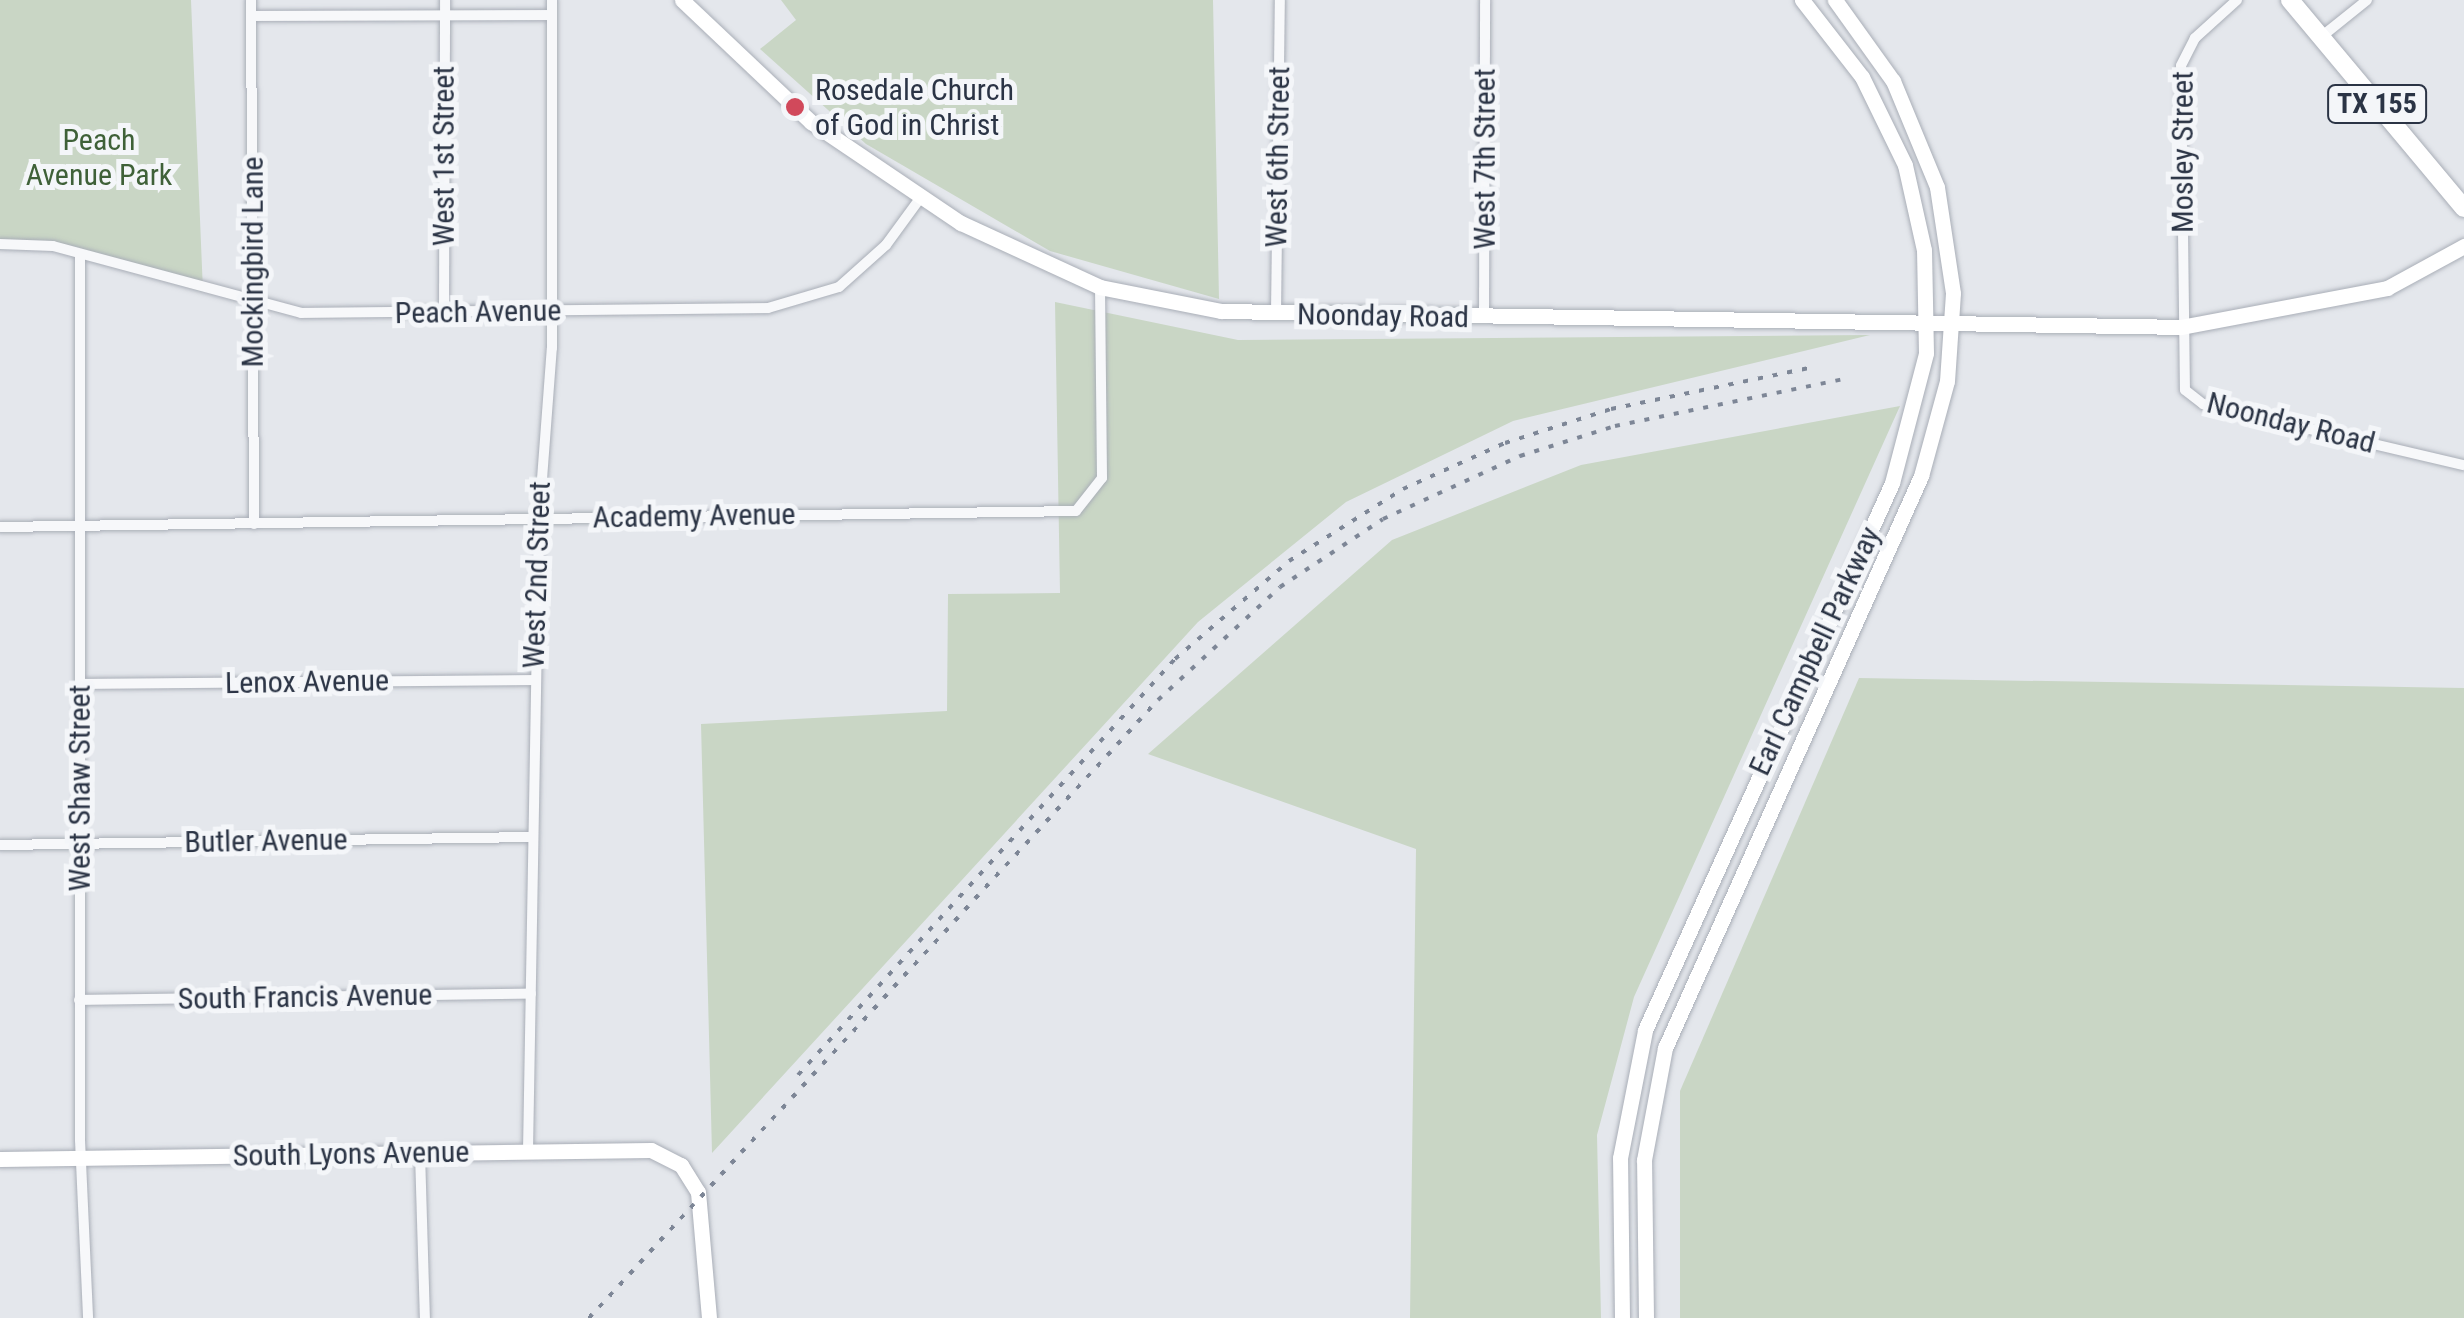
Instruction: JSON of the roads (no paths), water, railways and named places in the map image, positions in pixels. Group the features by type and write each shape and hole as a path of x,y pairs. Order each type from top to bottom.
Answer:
{"main road":[{"name":"Noonday Road","path":"682,0 767,87 921,196 1005,248 1100,287 1221,312 1484,318 1929,320 2180,327 2387,288 2464,246"},
{"name":"Earl Campbell Parkway","path":"1622,1318 1620,1158 1631,1081 1657,999 1898,467 1929,320 1922,231 1905,165 1871,92 1802,0"},
{"name":"Earl Campbell Parkway","path":"1646,1318 1644,1160 1676,1015 1921,476 1944,397 1954,321 1948,237 1931,167 1893,81 1834,0"},
{"name":"TX 155","path":"2290,0 2464,208"},
{"path":"1828,31 1846,14"},
{"name":"South Lyons Avenue","path":"0,1159 651,1150 692,1177 710,1318"},
{"path":"1620,1158 1644,1160"}],"street":[{"name":"Mockingbird Lane","path":"251,0 254,524"},
{"name":"West 1st Street","path":"444,313 445,0"},
{"name":"West 2nd Street","path":"528,1151 534,680 552,311 552,0"},
{"name":"West 6th Street","path":"1276,314 1280,0"},
{"name":"West 7th Street","path":"1484,318 1485,0"},
{"name":"Mosley Street","path":"2180,327 2181,66 2195,38 2237,0"},
{"path":"2321,37 2367,0"},
{"path":"251,16 552,16"},
{"name":"Peach Avenue","path":"0,244 36,243 254,306 444,313 768,308 828,294 886,246 921,196"},
{"name":"West Shaw Street","path":"80,257 80,1000 88,1318"},
{"name":"Academy Avenue","path":"0,527 1064,513 1086,505 1102,478 1105,448 1100,287"},
{"name":"Noonday Road","path":"2180,327 2182,385 2198,402 2464,465"},
{"name":"Lenox Avenue","path":"80,684 534,680"},
{"name":"Butler Avenue","path":"0,845 531,837"},
{"name":"South Francis Avenue","path":"80,1000 531,994"},
{"path":"420,1153 424,1318"}],"railway":[{"path":"798,1075 1175,659 1289,561 1403,489 1505,443 1611,409 1814,367"},
{"path":"589,1318 1158,700 1280,587 1383,519 1520,456 1615,426 1843,379"}],"place":[{"name":"Rosedale Church of God in Christ","path":"795,107"}],"park label":[{"name":"Peach Avenue Park","path":"99,157"}]}
